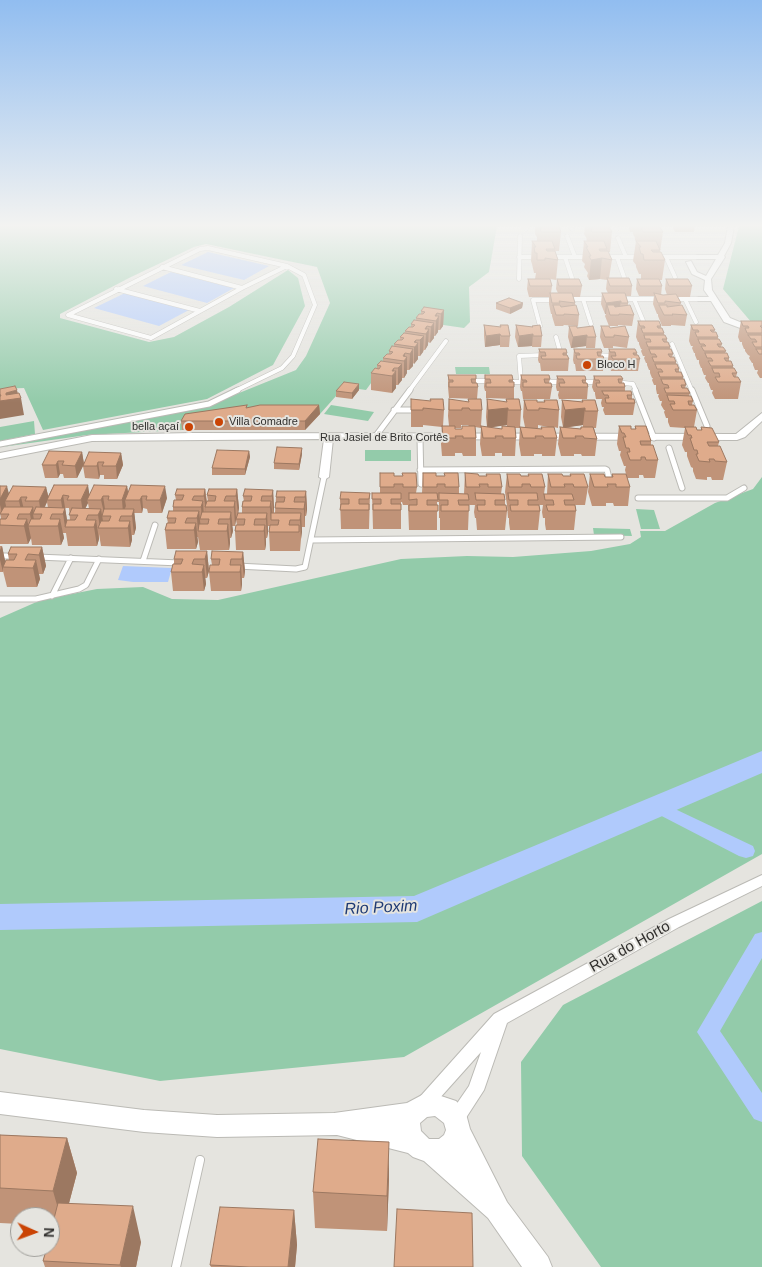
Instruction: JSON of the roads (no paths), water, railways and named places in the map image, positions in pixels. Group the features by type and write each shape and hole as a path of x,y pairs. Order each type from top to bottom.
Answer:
{"street":[{"path":"708,285 708,290 727,320 762,334"},
{"path":"699,299 713,299"},
{"name":"Rua Jasiel de Brito Cortês","path":"0,456 89,438 193,436 654,438 740,436 762,416"},
{"path":"707,426 711,437"},
{"path":"324,477 329,437"},
{"name":"Rua do Horto","path":"417,1110 500,1020 674,923 762,880"},
{"path":"334,1124 423,1148 444,1150 454,1142 457,1124 476,1090 500,1020"},
{"path":"0,1103 144,1121 217,1126 334,1124 417,1110 435,1105 447,1109 457,1124 498,1211 538,1267"},
{"path":"417,1110 408,1123 409,1134 498,1211"}],"lane":[{"path":"124,285 68,315 151,338 248,285"},
{"path":"231,285 242,288"},
{"path":"0,444 209,404 282,368 293,356 315,305 308,285"},
{"path":"116,289 200,311"},
{"path":"583,299 591,324"},
{"path":"634,299 644,323"},
{"path":"685,299 696,322"},
{"path":"540,326 534,300 699,299"},
{"path":"556,337 561,355"},
{"path":"375,438 446,341"},
{"path":"672,344 707,426"},
{"path":"521,382 519,356 571,355"},
{"path":"590,356 619,356"},
{"path":"464,381 492,381"},
{"path":"502,382 530,382"},
{"path":"540,382 569,382"},
{"path":"578,382 632,383 654,438"},
{"path":"394,410 423,410"},
{"path":"420,438 422,485 434,485"},
{"path":"669,448 682,488"},
{"path":"420,470 606,469 610,482 599,483"},
{"path":"229,566 303,568 306,566 324,477"},
{"path":"638,498 727,498 744,488"},
{"path":"142,561 155,525"},
{"path":"312,540 621,537"},
{"path":"0,556 18,556"},
{"path":"27,557 190,564"},
{"path":"52,596 71,558"},
{"path":"0,598 36,599 80,589 86,585 99,559"},
{"path":"176,1267 200,1160"}],"water":[{"path":"223,285 234,288 207,303 143,286"},
{"path":"125,293 189,310 159,326 94,308"},
{"path":"123,566 172,568 168,582 133,582 118,580"}],"waterway":[{"name":"Rio Poxim","path":"0,917 417,909 762,761"},
{"path":"656,806 746,851"},
{"path":"762,940 708,1032 762,1112"}],"place":[{"name":"Bloco H","path":"587,365"},
{"name":"Villa Comadre","path":"219,422"},
{"name":"bella açaí","path":"189,427"}]}
